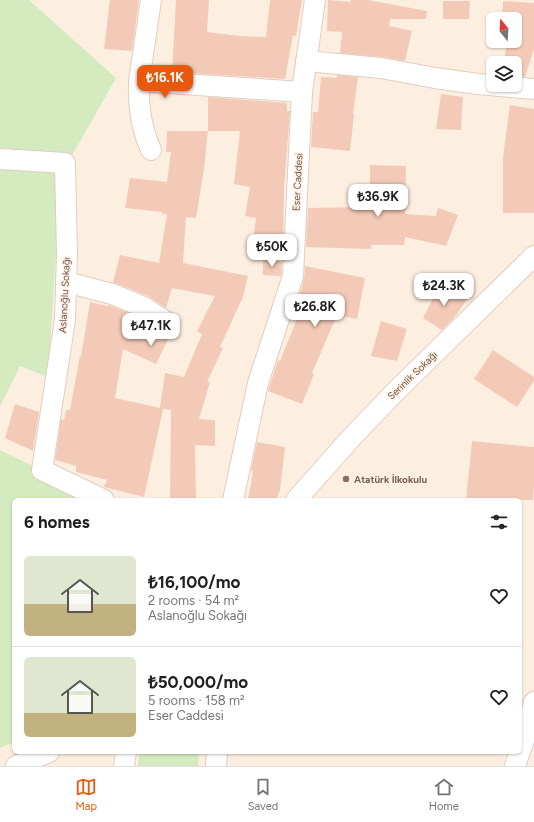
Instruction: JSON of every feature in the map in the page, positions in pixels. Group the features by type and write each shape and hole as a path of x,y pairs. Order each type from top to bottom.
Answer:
{"street":[{"path":"150,0 139,81 138,102 146,138 151,150"},
{"name":"Eser Caddesi","path":"233,498 258,383 293,276 302,92 315,0"},
{"path":"306,61 381,68 434,78 534,89"},
{"path":"139,81 302,92"},
{"name":"Aslanoğlu Sokağı","path":"0,159 65,163 67,254 65,320 42,470 100,498"},
{"name":"Serinlik Sokağı","path":"298,498 351,438 396,391 534,256"},
{"path":"66,282 112,294 144,307 165,321"},
{"path":"522,746 534,702"},
{"path":"16,766 44,754"},
{"path":"124,766 126,754"},
{"path":"216,766 217,754"},
{"path":"515,766 519,754"}],"green space":[{"path":"0,0 29,0 116,78 61,175 48,377 20,366 0,406"},
{"path":"0,450 99,498 12,498 12,743 0,748"},
{"path":"139,754 199,754 198,766 138,766"}],"building":[{"path":"110,0 139,0 132,51 104,49"},
{"path":"176,0 209,0 207,32 239,36 266,37 270,0 302,0 296,36 293,35 285,79 172,72"},
{"path":"328,0 351,2 351,0 368,0 427,11 426,19 390,19 389,26 412,31 405,61 340,53 342,32 327,31"},
{"path":"443,1 470,1 469,19 443,19"},
{"path":"503,1 534,3 534,49 525,77 522,77 522,56 505,56 506,48 522,48 522,12 502,12"},
{"path":"337,75 358,77 350,151 311,147 313,112 318,112 321,77 337,78"},
{"path":"441,94 463,97 461,130 436,129"},
{"path":"208,97 287,103 287,111 290,111 284,189 283,246 264,245 264,243 253,241 256,218 245,216 250,187 234,184 240,131 208,131"},
{"path":"510,105 534,109 534,213 503,213 503,157"},
{"path":"167,131 208,131 204,169 196,218 186,217 183,263 248,276 242,301 220,347 223,348 207,382 210,382 199,419 215,420 215,446 195,445 196,498 170,498 171,410 163,409 144,497 104,487 107,480 76,472 76,466 55,460 61,419 64,420 66,410 70,410 90,302 108,305 139,317 159,331 172,331 156,364 123,349 115,398 160,408 165,373 184,377 202,334 197,331 215,296 172,288 166,308 148,296 113,282 120,255 159,263 167,214 162,214 162,212 125,208 130,178 167,182 171,152 166,152"},
{"path":"370,165 406,166 405,214 436,216 438,208 458,215 446,246 405,237 404,245 371,245 371,249 306,247 308,208 370,207"},
{"path":"263,258 282,262 281,276 263,275"},
{"path":"305,266 365,278 357,319 337,315 312,373 314,374 302,404 268,391 278,360 280,361 306,297 299,297 304,279"},
{"path":"440,285 468,298 454,318 442,330 423,318"},
{"path":"381,321 407,329 397,361 371,356"},
{"path":"493,350 534,377 534,381 517,407 474,379"},
{"path":"15,404 39,412 33,451 5,438"},
{"path":"472,441 534,447 533,500 522,500 522,498 466,498"},
{"path":"257,442 285,447 280,490 277,498 248,498 253,471 251,471"}],"place":[{"name":"Atatürk İlkokulu","path":"346,479"}]}
